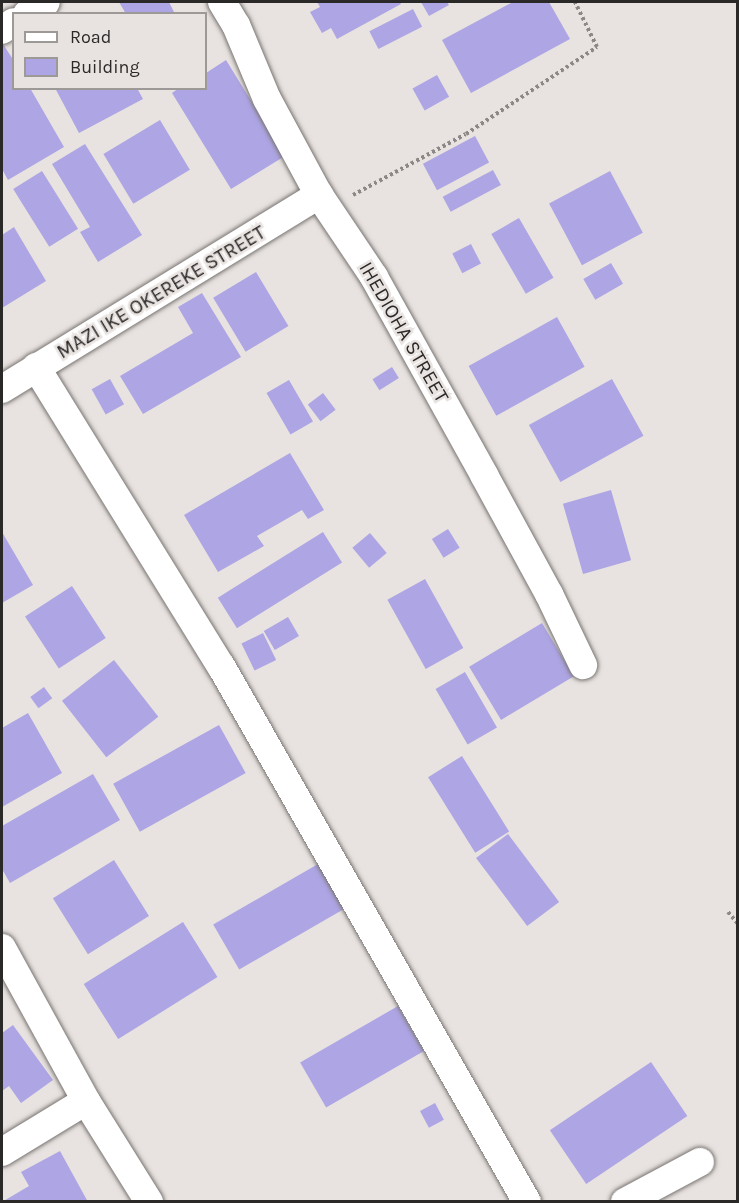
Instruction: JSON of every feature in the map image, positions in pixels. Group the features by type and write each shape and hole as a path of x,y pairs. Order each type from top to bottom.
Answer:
{"street":[{"path":"30,12 46,2"},
{"name":"IHEDIOHA STREET","path":"222,2 236,25 267,99 324,201 374,277 479,465 549,594 583,665"},
{"name":"MAZI IKE OKEREKE STREET","path":"2,388 324,201"},
{"path":"36,367 221,666 527,1202"},
{"path":"2,948 86,1101 149,1202"},
{"path":"2,1152 86,1101"},
{"path":"625,1202 700,1162"}],"path":[{"path":"324,201 466,134 597,47 575,2"},
{"path":"729,912 738,924"}],"building":[{"path":"119,2 169,2 174,12 125,12"},
{"path":"317,2 400,2 401,4 337,39 331,28 322,33 310,12 320,7"},
{"path":"421,2 447,2 449,5 429,16"},
{"path":"513,2 549,2 570,39 471,93 442,40"},
{"path":"413,9 422,27 378,49 369,31"},
{"path":"3,44 12,58 12,90 31,90 64,147 8,180 2,169"},
{"path":"226,60 285,156 231,189 172,93 176,90 207,90 207,72"},
{"path":"437,75 449,97 425,110 413,89"},
{"path":"56,90 138,90 143,99 79,133"},
{"path":"160,120 190,170 133,204 103,154"},
{"path":"475,136 489,162 437,190 423,164"},
{"path":"85,144 142,235 98,262 80,232 90,227 52,164"},
{"path":"493,170 501,185 451,212 443,197"},
{"path":"42,171 78,229 49,247 13,189"},
{"path":"610,171 643,233 582,265 549,203"},
{"path":"519,218 554,278 526,294 491,234"},
{"path":"14,227 46,281 2,308 2,235"},
{"path":"471,244 481,264 462,273 452,254"},
{"path":"611,263 623,284 595,300 583,279"},
{"path":"256,272 288,326 246,352 213,298"},
{"path":"202,293 241,357 143,414 120,376 193,333 178,307"},
{"path":"557,317 585,367 496,416 469,366"},
{"path":"392,367 399,378 379,390 372,379"},
{"path":"110,379 124,404 106,415 92,389"},
{"path":"612,379 644,436 560,482 529,425"},
{"path":"289,380 313,422 290,435 266,393"},
{"path":"323,393 336,410 320,421 308,404"},
{"path":"290,453 324,510 308,519 302,510 257,536 264,546 218,572 184,515"},
{"path":"611,490 631,560 583,574 563,504"},
{"path":"448,529 460,548 444,558 432,539"},
{"path":"2,532 33,585 2,603"},
{"path":"323,532 342,563 237,628 218,598"},
{"path":"370,533 387,553 369,568 352,548"},
{"path":"425,579 463,648 426,669 387,600"},
{"path":"72,586 106,638 59,668 25,616"},
{"path":"288,617 299,636 275,650 264,631"},
{"path":"542,623 574,676 501,720 469,667"},
{"path":"263,633 276,660 255,670 241,644"},
{"path":"114,660 158,717 106,757 62,701"},
{"path":"465,672 497,727 468,744 436,689"},
{"path":"44,687 52,698 38,708 30,697"},
{"path":"28,713 62,773 2,807 2,728"},
{"path":"219,725 246,773 140,832 113,784"},
{"path":"462,756 509,831 475,853 428,777"},
{"path":"93,774 120,820 10,883 2,869 2,826"},
{"path":"508,834 559,902 527,926 476,858"},
{"path":"114,860 149,916 88,954 53,898"},
{"path":"318,864 344,909 239,970 213,924"},
{"path":"183,922 217,977 118,1039 84,984"},
{"path":"398,1006 424,1051 326,1108 300,1062"},
{"path":"13,1025 53,1080 21,1103 9,1086 2,1091 2,1033"},
{"path":"651,1062 687,1116 586,1184 550,1130"},
{"path":"435,1103 444,1120 429,1128 420,1111"},
{"path":"60,1151 88,1202 2,1202 29,1186 21,1172"}]}
